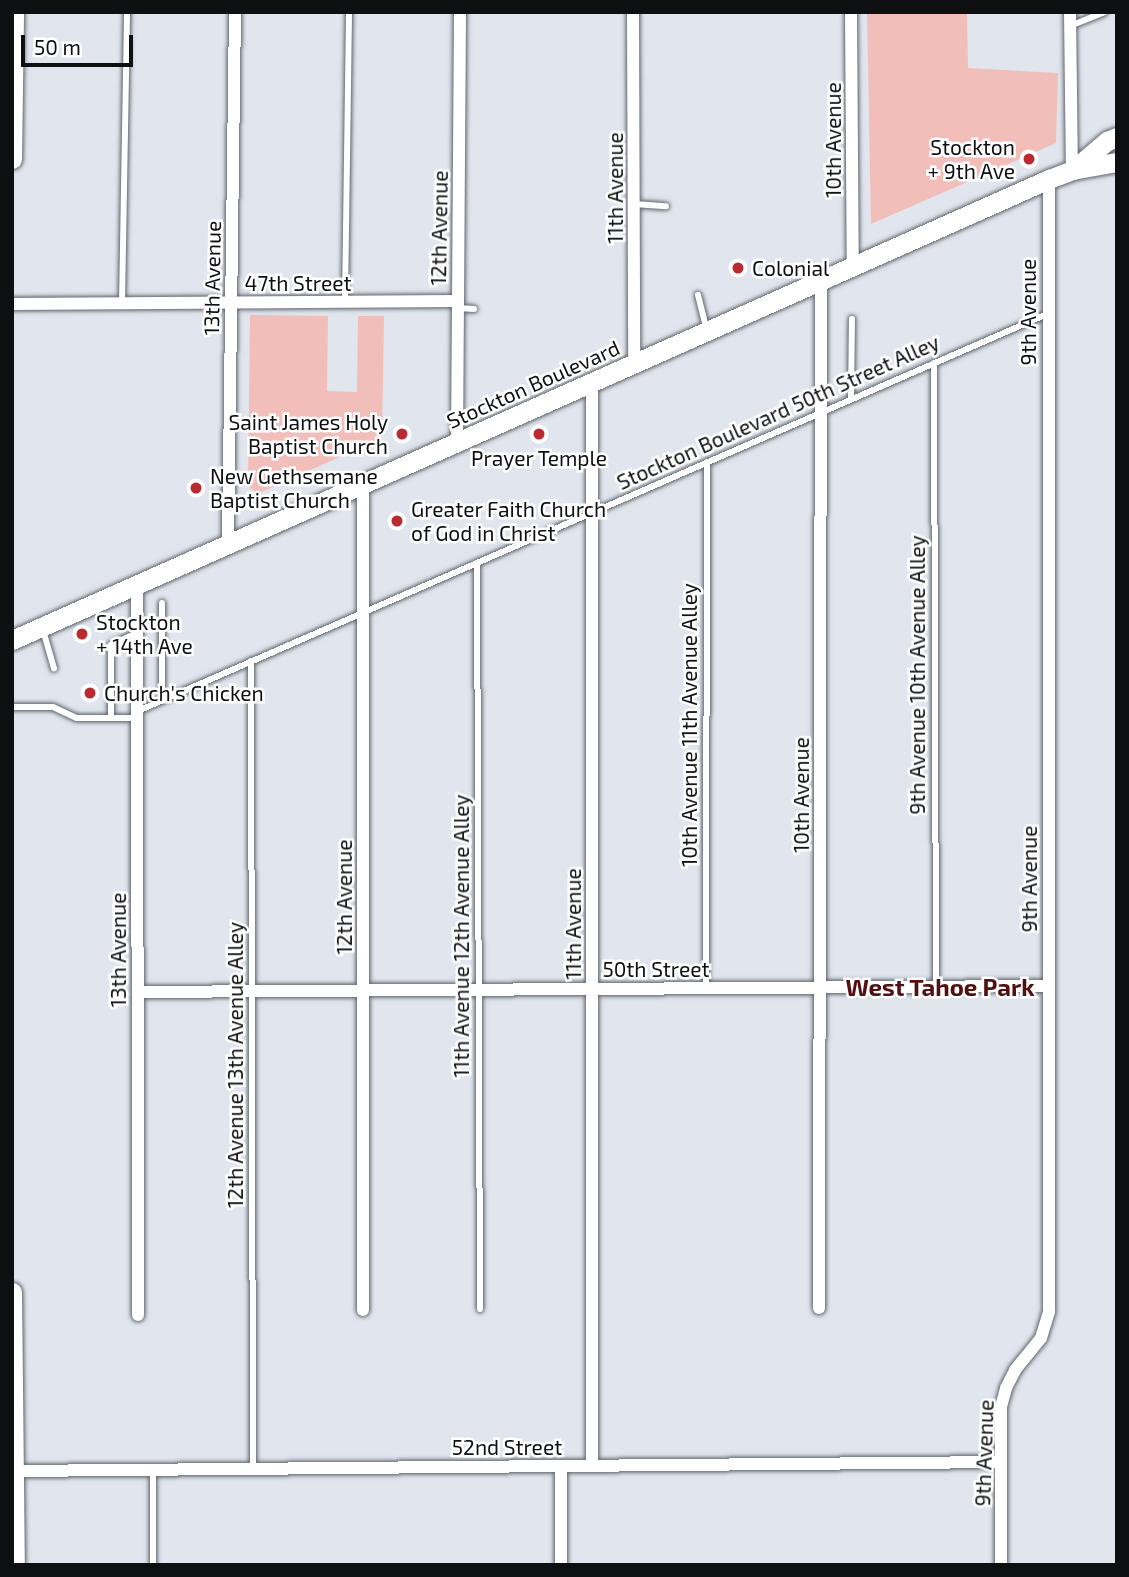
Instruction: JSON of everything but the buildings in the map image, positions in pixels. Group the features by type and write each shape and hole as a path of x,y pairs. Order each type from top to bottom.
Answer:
{"main road":[{"path":"12,159 14,12"},
{"name":"Stockton Boulevard","path":"1072,170 1107,141 1117,137"},
{"name":"Stockton Boulevard","path":"12,640 1072,170 1117,162"},
{"path":"12,1292 15,1565"}],"street":[{"name":"13th Avenue","path":"229,544 235,12"},
{"name":"12th Avenue","path":"457,443 460,12"},
{"name":"11th Avenue","path":"633,12 634,364"},
{"name":"10th Avenue","path":"851,12 853,267"},
{"path":"1070,19 1072,170"},
{"name":"9th Avenue","path":"1001,1565 1001,1407 1015,1370 1041,1338 1049,1311 1049,180"},
{"name":"10th Avenue","path":"819,1308 821,281"},
{"name":"47th Street","path":"12,304 345,302 457,305"},
{"name":"11th Avenue","path":"592,383 592,1466"},
{"name":"12th Avenue","path":"363,484 363,1310"},
{"name":"13th Avenue","path":"137,585 138,1315"},
{"name":"50th Street","path":"138,992 1049,986"},
{"name":"52nd Street","path":"14,1471 1001,1462"},
{"path":"561,1466 561,1565"}],"lane":[{"path":"122,303 127,12"},
{"path":"345,302 349,12"},
{"path":"1070,19 1104,12"},
{"path":"634,204 666,206"},
{"path":"698,295 708,332"},
{"path":"457,305 474,309"},
{"name":"Stockton Boulevard 50th Street Alley","path":"137,714 162,700 1047,314"},
{"path":"851,400 852,319"},
{"name":"9th Avenue 10th Avenue Alley","path":"934,363 936,986"},
{"name":"10th Avenue 11th Avenue Alley","path":"706,988 708,462"},
{"name":"11th Avenue 12th Avenue Alley","path":"477,563 480,1309"},
{"path":"162,603 162,700"},
{"path":"42,627 54,668"},
{"path":"111,718 111,645 137,633"},
{"name":"12th Avenue 13th Avenue Alley","path":"251,661 253,1469"},
{"path":"12,707 53,707 77,718 111,718 137,714"},
{"path":"153,1469 153,1565"}],"shaded area":[{"path":"867,12 967,12 968,68 1058,73 1056,143 871,224"},
{"path":"250,315 328,316 327,391 357,392 358,316 384,316 382,438 257,494 248,486"}],"place":[{"name":"Stockton + 9th Ave","path":"1029,159"},
{"name":"Colonial","path":"738,268"},
{"name":"Saint James Holy Baptist Church","path":"402,434"},
{"name":"Prayer Temple","path":"539,434"},
{"name":"New Gethsemane Baptist Church","path":"196,488"},
{"name":"Greater Faith Church of God in Christ","path":"397,521"},
{"name":"Stockton + 14th Ave","path":"82,634"},
{"name":"Church's Chicken","path":"90,693"}],"district":[{"name":"West Tahoe Park","path":"940,987"}]}
